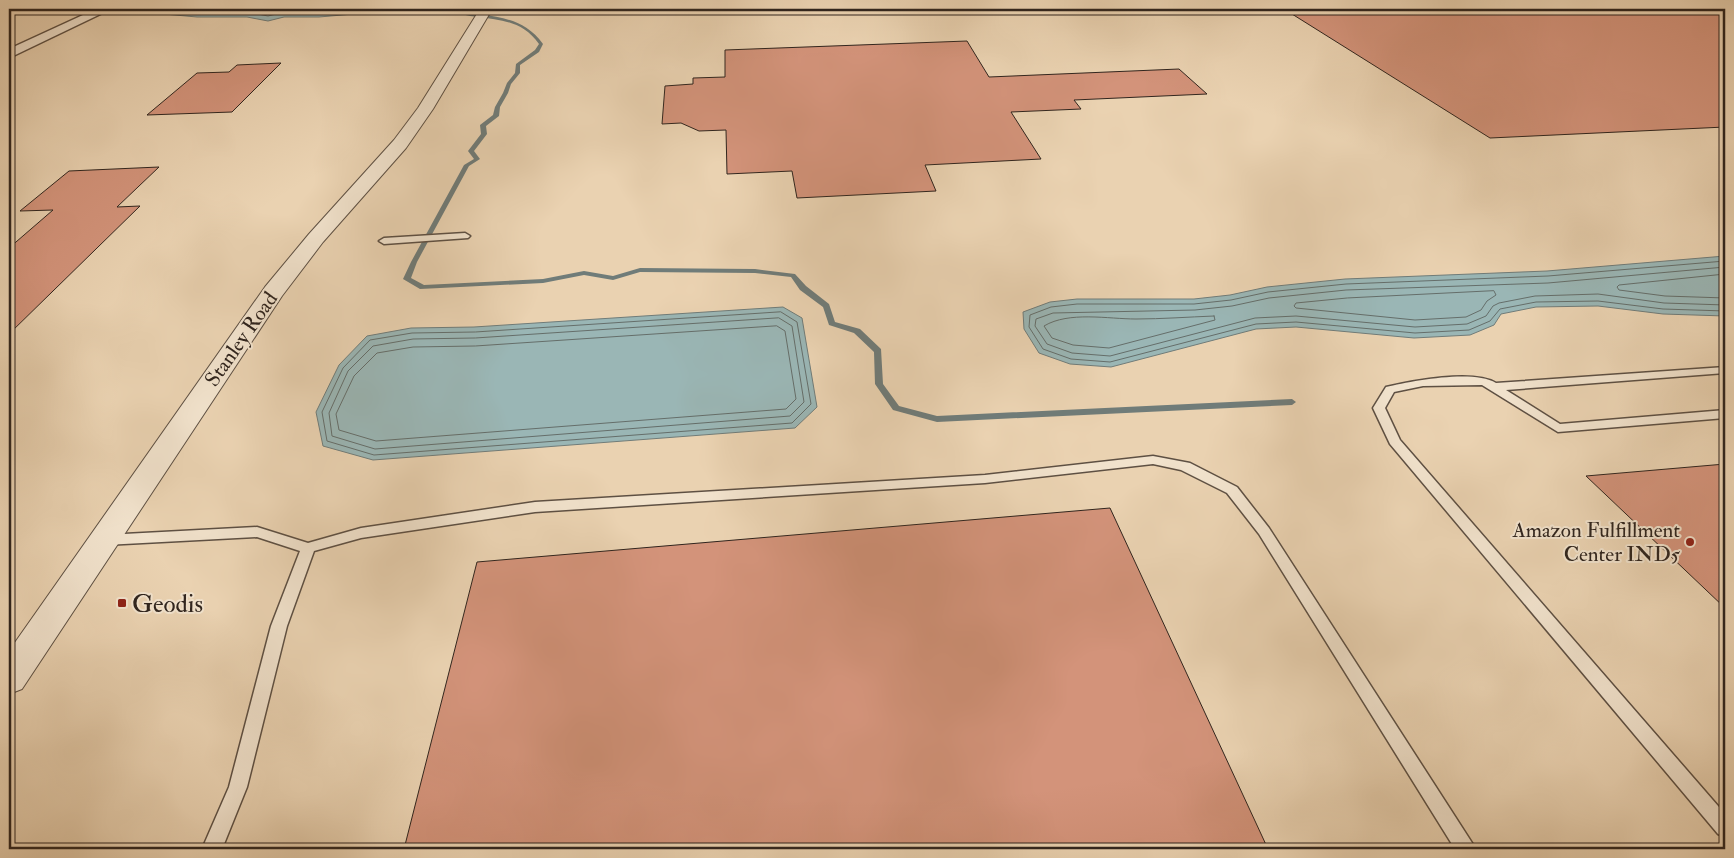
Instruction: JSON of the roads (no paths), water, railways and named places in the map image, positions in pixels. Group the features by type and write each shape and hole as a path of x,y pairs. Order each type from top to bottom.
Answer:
{"street":[{"path":"9,54 105,9"},
{"name":"Stanley Road","path":"9,679 273,292 316,238 392,156 412,129 483,14"}],"lane":[{"path":"384,241 465,236"},
{"path":"1493,387 1725,370"},
{"path":"1725,414 1558,428 1484,381 1423,382 1390,390 1378,408 1394,441 1725,828"},
{"path":"104,540 257,532 308,548 361,533 535,507 985,479 1154,460 1185,466 1232,490 1264,531 1466,849"},
{"path":"212,849 238,787 279,626 308,548"}],"water":[{"path":"145,9 361,9 365,13 319,17 284,17 268,21 247,17 197,17 142,12"},
{"path":"1725,256 1725,316 1663,314 1598,306 1536,307 1501,314 1494,325 1470,335 1414,338 1296,327 1256,329 1111,367 1070,364 1039,353 1024,329 1023,312 1050,302 1077,299 1194,299 1230,295 1267,287 1345,279 1547,271"},
{"path":"783,307 802,318 817,407 795,428 373,460 323,446 316,412 339,365 367,336 411,328 474,327"}],"waterway":[{"path":"448,9 512,22 534,34 541,44 537,51 518,65 518,73 509,83 506,93 497,107 496,116 483,125 484,134 471,151 477,159 467,165 414,262 407,279 423,287 543,281 584,273 613,278 640,270 755,271 793,275 803,288 826,306 832,323 857,331 878,351 879,384 896,408 937,419 1292,402"}],"place":[{"name":"Amazon Fulfillment Center IND5","path":"1690,542"},
{"name":"Geodis","path":"122,603"}]}
